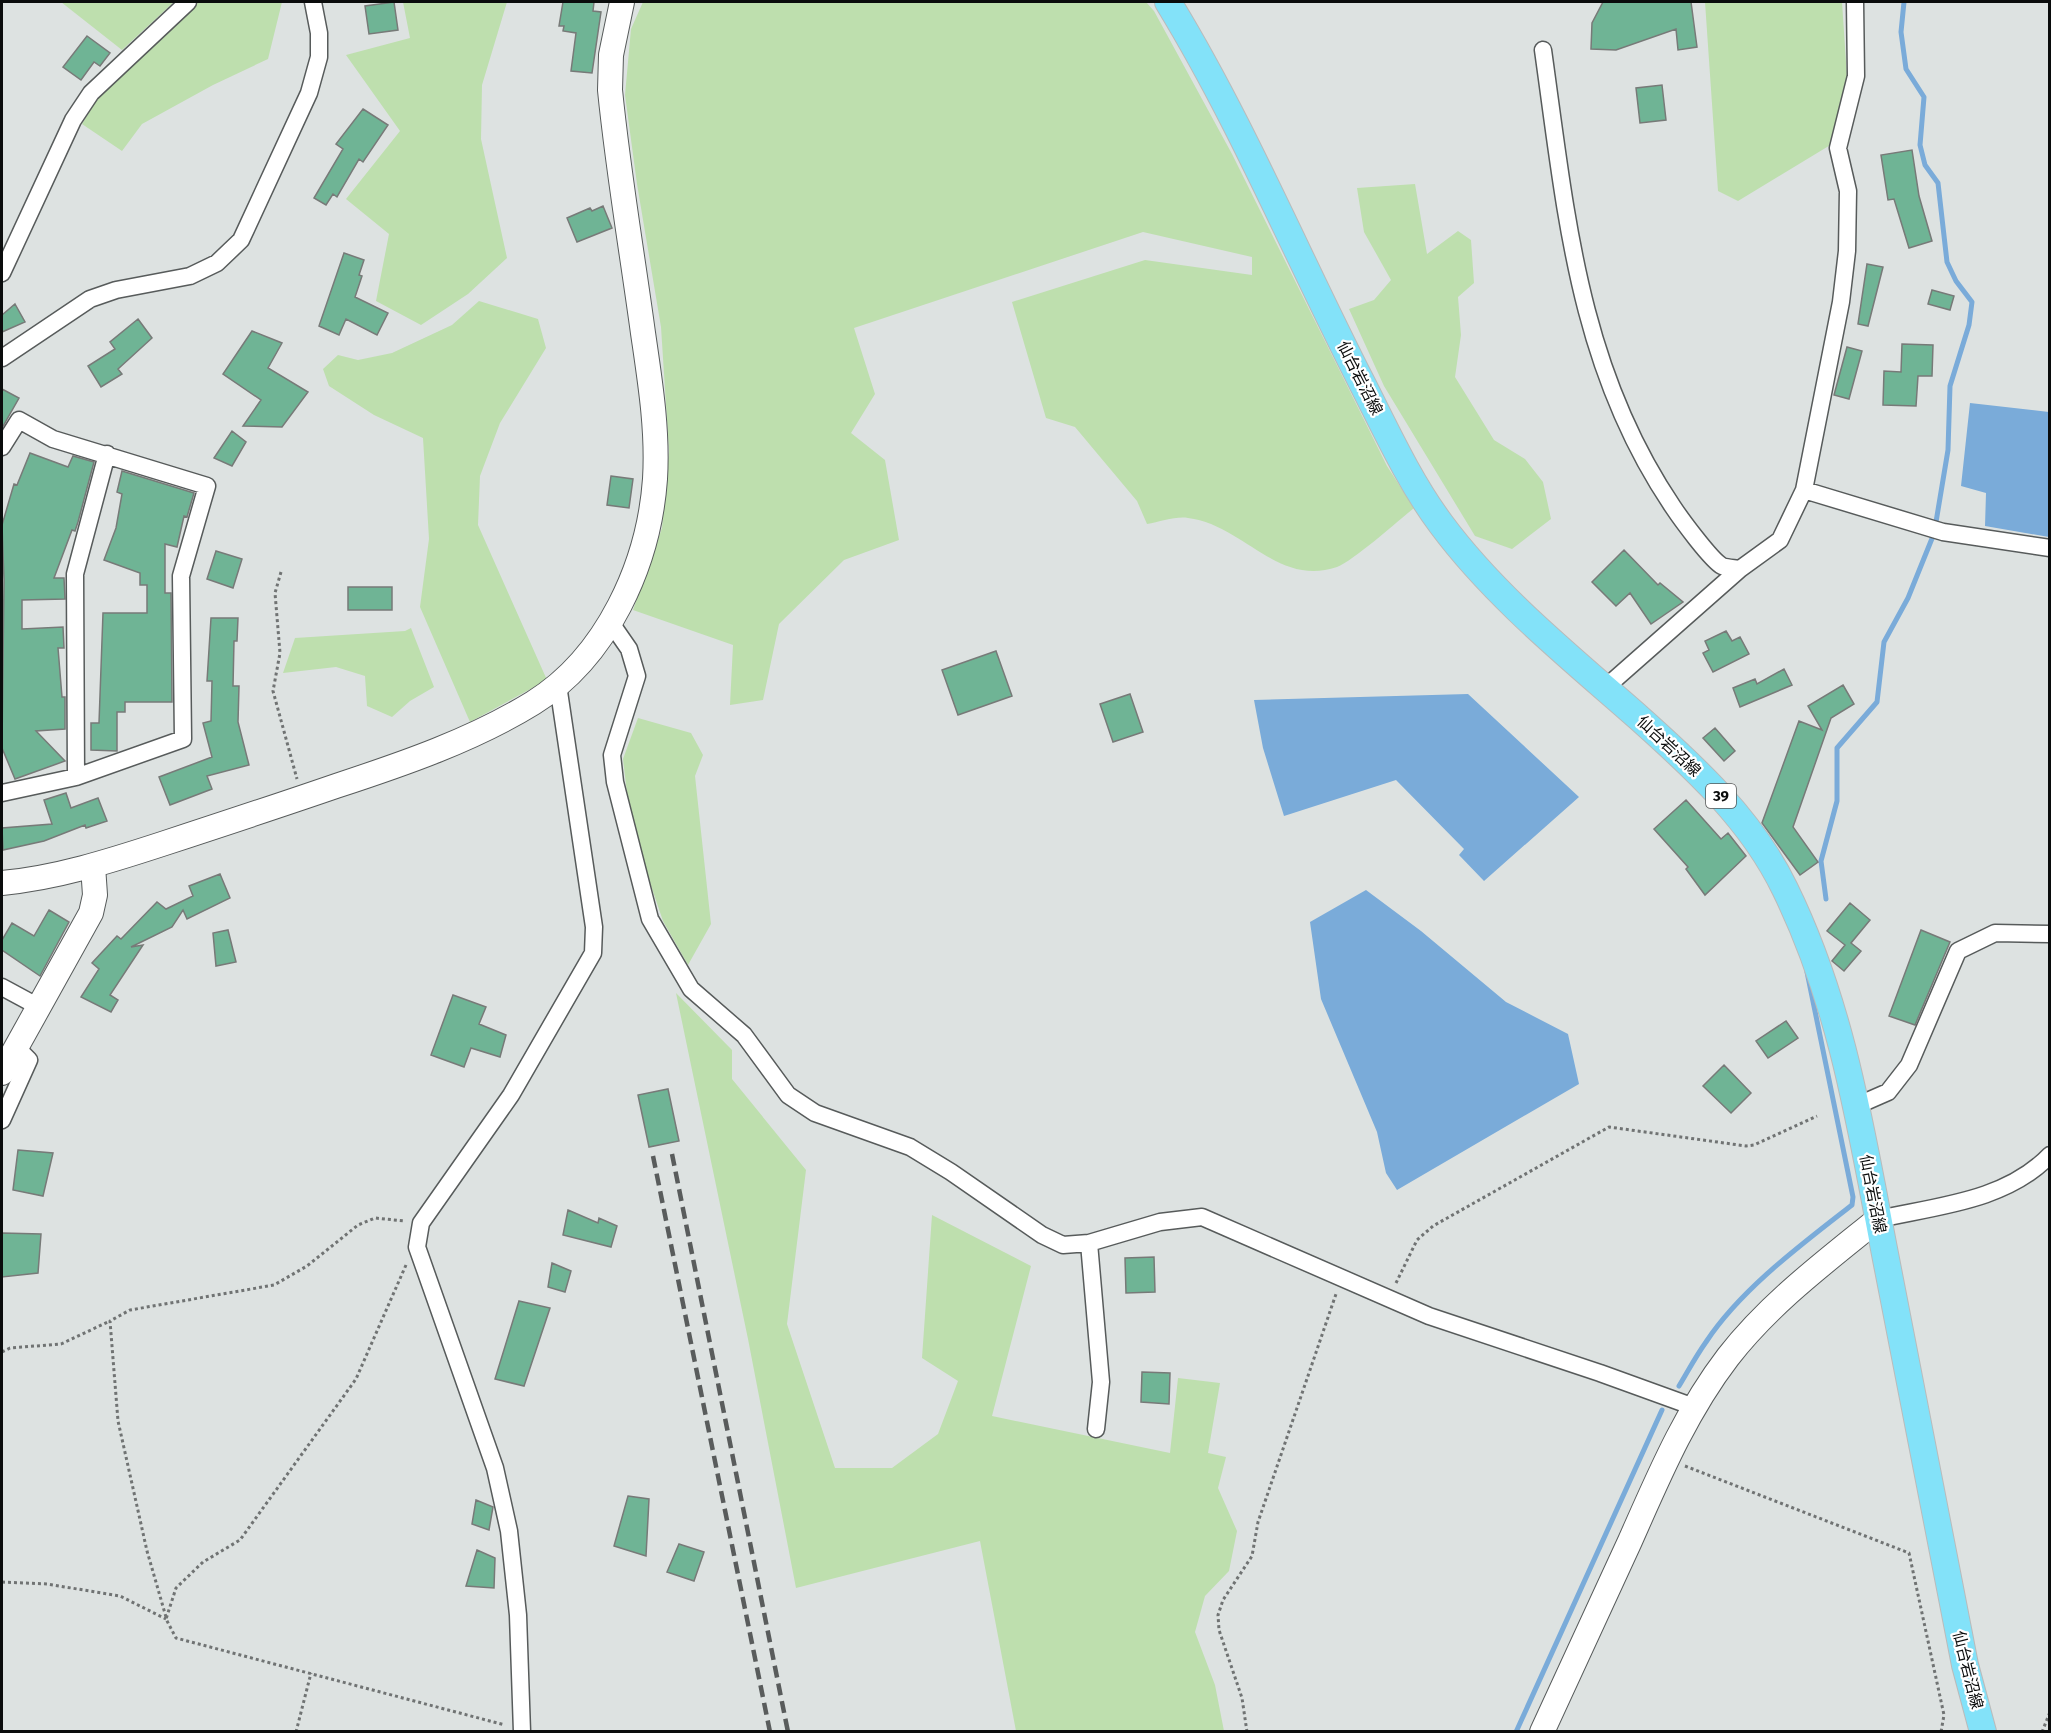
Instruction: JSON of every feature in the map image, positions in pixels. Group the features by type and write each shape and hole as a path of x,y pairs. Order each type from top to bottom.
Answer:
{"main road":[{"name":"仙台岩沼線","path":"1168,2 1222,95 1310,282 1402,461 1441,523 1519,608 1685,758 1716,790 1755,837 1782,881 1820,967 1833,1007 1856,1106 1965,1665 1983,1731"}],"street":[{"path":"2,273 74,120 91,93 188,2"},
{"path":"2,358 90,299 116,290 190,276 217,263 241,240 309,93 319,57 319,33 313,2"},
{"path":"2,883 93,866 303,798 447,746 533,703 558,685 584,659 611,623 636,567 643,541 651,510 655,457 651,387 610,90 610,55 622,2"},
{"path":"1605,688 1740,569 1780,540 1804,490 1841,302 1847,251 1848,191 1838,148 1857,76 1855,2"},
{"path":"1543,50 1569,240 1585,312 1614,401 1650,474 1682,521 1722,566 1740,569"},
{"path":"2,447 19,420 53,439 207,486 182,576 183,738 76,777 2,793"},
{"path":"76,777 75,574 107,454"},
{"path":"1804,490 1943,532 2049,548"},
{"path":"611,623 628,649 637,675 612,755 615,782 650,919 691,989 744,1035 788,1095 815,1113 910,1147 951,1172 1032,1228 1063,1245 1089,1243 1160,1222 1202,1217 1429,1316 1694,1407"},
{"path":"522,1729 518,1616 509,1531 495,1468 417,1247 422,1223 512,1095 593,953 594,927 558,685"},
{"path":"2,1073 91,913 95,896 93,866"},
{"path":"1856,1106 1888,1092 1909,1065 1958,951 1995,933 2049,934"},
{"path":"2,987 39,1007"},
{"path":"2,1120 29,1060 16,1047"},
{"path":"1542,1731 1667,1459 1694,1407 1727,1358 1762,1318 1812,1272 1878,1219 1993,1193 2032,1173 2049,1155"},
{"path":"1089,1243 1101,1382 1096,1429"}],"path":[{"path":"281,572 275,593 280,653 273,691 303,798"},
{"path":"1389,1299 1417,1240 1433,1226 1609,1127 1746,1146 1754,1145 1817,1116"},
{"path":"2,1352 10,1348 61,1344 130,1310 274,1285 307,1266 358,1225 375,1218 422,1223"},
{"path":"166,1619 176,1588 203,1562 240,1540 356,1379 406,1263 417,1247"},
{"path":"1247,1731 1242,1698 1219,1630 1218,1615 1223,1600 1252,1556 1258,1522 1341,1278"},
{"path":"110,1321 118,1421 147,1551 166,1619 176,1638 522,1729"},
{"path":"1667,1459 1909,1553 1944,1715 1941,1731"},
{"path":"2,1582 47,1584 120,1596 166,1619"},
{"path":"296,1731 311,1673"},
{"path":"2042,1731 2049,1712"}],"green space":[{"path":"61,2 174,2 122,50"},
{"path":"199,2 282,2 268,59 213,85 142,124 122,151 82,124 98,97"},
{"path":"403,2 507,2 482,85 481,139 507,258 468,294 421,325 376,301 389,234 346,199 400,131 346,55 410,38"},
{"path":"643,2 1146,2 1154,11 1232,154 1387,466 1414,508 1344,563 1337,567 1316,571 1296,569 1278,562 1208,523 1188,518 1173,518 1147,524 1137,501 1075,427 1046,418 1012,302 1145,260 1252,275 1252,257 1143,232 854,328 875,394 851,433 885,460 899,540 844,560 779,624 763,700 730,705 733,645 633,610 662,528 669,451 661,327 625,95 631,29"},
{"path":"1705,2 1842,2 1847,77 1832,144 1738,201 1718,191"},
{"path":"1415,184 1427,254 1458,231 1471,240 1474,283 1458,297 1461,335 1455,377 1494,440 1525,459 1543,482 1551,519 1512,549 1475,536 1384,386 1349,309 1374,300 1391,280 1364,232 1357,188"},
{"path":"479,301 538,319 546,348 500,423 480,476 478,525 547,680 470,722 420,607 429,539 423,438 374,415 329,386 323,369 338,355 358,360 392,353 452,325"},
{"path":"411,628 434,687 410,701 392,717 367,706 365,676 336,667 283,673 295,638 405,631"},
{"path":"638,718 691,733 703,755 695,776 711,924 688,965 663,921 644,865 627,793 623,759"},
{"path":"676,993 732,1050 732,1079 806,1170 787,1324 835,1468 892,1468 938,1434 958,1381 922,1358 932,1215 1031,1266 992,1416 1170,1453 1178,1378 1220,1383 1208,1453 1226,1457 1218,1488 1237,1531 1229,1571 1205,1596 1195,1632 1215,1685 1224,1731 1016,1731 980,1541 796,1588 748,1339"}],"water":[{"path":"1970,403 2049,412 2049,537 1985,526 1986,493 1961,486"},
{"path":"1468,694 1579,797 1484,881 1459,855 1464,849 1396,780 1284,816 1263,748 1254,700"},
{"path":"1366,890 1421,931 1506,1002 1568,1034 1579,1084 1397,1190 1386,1173 1377,1132 1321,999 1310,922"}],"building":[{"path":"394,2 398,30 369,34 365,6"},
{"path":"563,2 594,2 593,11 601,12 592,73 571,71 576,33 563,31 564,26 559,26"},
{"path":"1603,2 1691,2 1697,47 1678,50 1676,29 1616,50 1591,49 1592,23"},
{"path":"87,36 110,53 100,66 94,62 81,80 63,67"},
{"path":"1662,85 1666,120 1640,123 1636,88"},
{"path":"363,109 388,125 363,162 359,159 337,197 333,194 326,205 314,198 343,149 336,144"},
{"path":"1912,150 1919,196 1932,241 1909,248 1894,199 1888,200 1881,155"},
{"path":"603,206 612,228 577,242 567,218 590,208 592,211"},
{"path":"344,253 364,260 359,275 362,276 355,297 388,313 377,335 346,319 339,335 319,326"},
{"path":"1867,264 1883,267 1868,326 1858,324"},
{"path":"1932,290 1954,296 1950,310 1928,304"},
{"path":"15,304 25,322 2,332 2,315"},
{"path":"138,319 152,338 118,369 122,374 101,387 88,366 115,349 110,342"},
{"path":"252,331 282,343 268,368 308,392 282,427 243,426 261,400 223,374"},
{"path":"1902,344 1933,345 1932,376 1918,376 1916,406 1883,405 1884,371 1901,372"},
{"path":"1847,347 1862,351 1849,399 1834,395"},
{"path":"2,389 19,398 2,428"},
{"path":"232,431 246,442 232,466 214,458"},
{"path":"30,453 68,467 73,456 94,462 75,531 72,530 54,578 64,578 65,599 22,600 22,629 63,627 64,648 58,648 62,697 65,697 65,729 36,731 65,761 15,779 2,748 4,580 2,525 14,484 17,485"},
{"path":"122,471 194,493 187,517 184,516 177,547 165,544 165,593 171,593 172,702 125,702 125,712 117,712 117,751 91,750 91,723 99,723 103,613 147,613 147,585 140,585 140,573 104,560 116,528 122,494 117,492"},
{"path":"611,476 633,479 629,508 607,505"},
{"path":"1624,550 1658,585 1660,583 1683,602 1651,624 1630,593 1616,606 1592,582"},
{"path":"216,551 242,559 233,588 207,579"},
{"path":"348,587 392,587 392,610 348,610"},
{"path":"211,618 238,618 237,641 234,641 233,686 239,686 238,722 249,765 207,776 212,789 170,805 159,777 212,757 203,723 211,721 212,681 207,681"},
{"path":"1726,631 1732,641 1740,637 1749,654 1713,672 1703,653 1709,650 1705,641"},
{"path":"996,651 1012,696 958,715 942,670"},
{"path":"1784,669 1792,685 1740,707 1733,688 1755,679 1757,684"},
{"path":"1843,685 1854,704 1831,718 1793,827 1818,862 1800,875 1762,823 1799,721 1822,730 1808,706"},
{"path":"1130,694 1143,732 1113,742 1100,704"},
{"path":"1715,728 1735,751 1724,761 1703,738"},
{"path":"66,793 71,808 98,798 107,821 86,828 85,825 44,841 3,850 2,828 52,824 44,800"},
{"path":"1686,800 1721,839 1728,833 1746,856 1705,895 1686,869 1688,867 1654,829"},
{"path":"220,874 230,898 187,919 183,910 172,927 131,947 143,945 110,995 118,1000 111,1012 81,997 99,969 92,963 117,936 121,939 157,902 166,909 193,896 189,886"},
{"path":"1850,903 1870,920 1851,943 1861,951 1844,971 1832,961 1845,945 1827,931"},
{"path":"49,910 69,922 40,976 2,950 2,940 12,923 34,936"},
{"path":"228,930 236,962 216,966 213,933"},
{"path":"1921,930 1950,942 1915,1025 1889,1016"},
{"path":"453,995 486,1007 479,1024 506,1035 500,1057 471,1048 464,1067 431,1055"},
{"path":"1786,1021 1798,1038 1768,1058 1756,1041"},
{"path":"1724,1065 1751,1093 1731,1113 1703,1086"},
{"path":"668,1089 679,1141 649,1147 638,1095"},
{"path":"18,1150 53,1153 43,1196 13,1190"},
{"path":"568,1210 598,1223 599,1218 617,1226 611,1247 563,1235"},
{"path":"2,1233 41,1234 38,1273 2,1277"},
{"path":"1154,1257 1155,1292 1126,1293 1125,1258"},
{"path":"552,1263 571,1271 565,1292 548,1287"},
{"path":"519,1301 550,1308 524,1386 495,1379"},
{"path":"1142,1372 1170,1373 1169,1404 1141,1402"},
{"path":"628,1496 649,1499 646,1556 614,1546"},
{"path":"476,1500 493,1507 489,1530 472,1524"},
{"path":"679,1544 704,1552 694,1581 667,1572"},
{"path":"477,1550 495,1558 494,1588 466,1586"}],"waterway":[{"path":"1904,2 1901,32 1906,69 1924,97 1920,145 1925,165 1938,183 1947,262 1956,281 1972,302 1969,325 1950,386 1948,450 1936,522"},
{"path":"1826,899 1821,861 1837,801 1837,748 1877,702 1884,642 1908,598 1933,536"},
{"path":"1679,1386 1720,1322 1754,1286 1852,1205 1853,1197 1807,972"},
{"path":"1516,1732 1662,1410"}],"railway":[{"path":"672,1154 788,1732"},
{"path":"653,1156 770,1732"}]}
